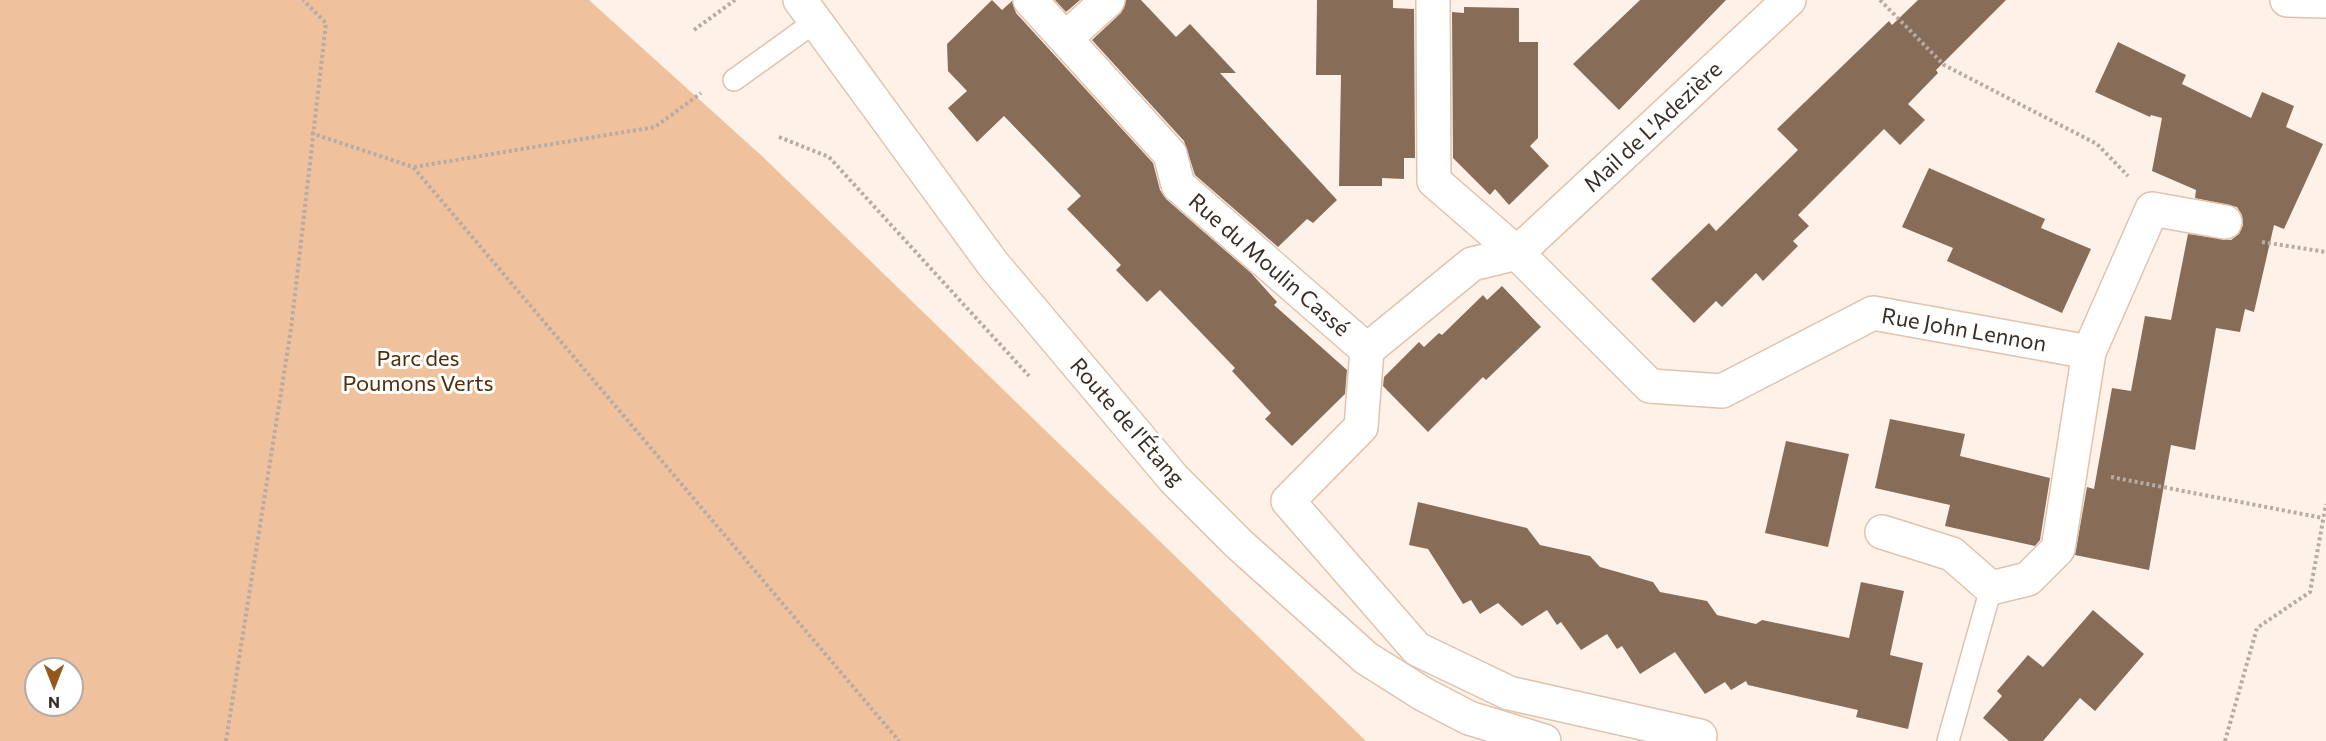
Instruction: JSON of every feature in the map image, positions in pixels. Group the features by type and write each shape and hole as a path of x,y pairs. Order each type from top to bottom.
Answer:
{"street":[{"name":"Rue du Moulin Cassé","path":"1030,0 1170,154 1178,185 1367,350"},
{"path":"1066,38 1108,0"},
{"name":"Rue John Lennon","path":"1433,0 1434,181 1517,254 1650,386 1722,391 1873,313 2089,352"},
{"name":"Mail de L'Adezière","path":"1517,254 1789,0"},
{"path":"2287,0 2326,1"},
{"name":"Route de l'Étang","path":"808,10 993,264 1174,479 1239,544 1279,582 1376,664 1423,694 1469,718 1544,741"},
{"path":"1882,532 1952,554 1991,588 2028,579 2058,549 2089,352 2152,209 2224,222"},
{"name":"Rue du Moulin Cassé","path":"1517,254 1472,264 1367,350 1361,427 1288,501 1417,649 1509,693 1700,736"}],"lane":[{"path":"734,80 808,10"},
{"path":"1948,741 1991,588"}],"path":[{"path":"226,741 291,329 311,133 326,23 303,0"},
{"path":"694,30 735,0"},
{"path":"1880,0 1944,65 2097,144 2126,173 2152,209"},
{"path":"311,133 413,167 655,127 710,87"},
{"path":"413,167 899,741"},
{"path":"2224,222 2252,240 2326,252"},
{"path":"2070,470 2323,518"},
{"path":"2225,741 2257,628 2310,592 2326,504"}],"green space":[{"name":"Parc des Poumons Verts","path":"0,0 589,0 763,157 1366,741 0,741"}],"building":[{"path":"992,0 1002,10 1012,1 1016,13 1153,163 1160,190 1166,199 1251,273 1277,302 1274,305 1347,370 1345,394 1292,446 1265,419 1271,413 1232,371 1235,368 1160,290 1147,302 1116,270 1121,265 1067,209 1081,196 1004,116 977,142 948,108 967,91 948,71 947,44"},
{"path":"1055,0 1080,0 1066,12"},
{"path":"1126,0 1141,0 1176,37 1190,24 1236,73 1220,73 1337,200 1313,223 1307,219 1278,247 1195,175 1184,141 1092,40 1121,13"},
{"path":"1317,0 1393,0 1393,8 1414,9 1415,158 1404,158 1404,179 1382,178 1382,186 1339,186 1341,75 1316,75"},
{"path":"1640,0 1726,0 1619,110 1573,64"},
{"path":"1918,0 2006,0 1936,70 1938,73 1908,104 1925,120 1900,145 1884,129 1798,215 1809,226 1793,241 1798,246 1763,281 1756,273 1722,307 1716,301 1694,323 1651,279 1709,223 1716,231 1798,150 1777,129 1889,21 1892,25"},
{"path":"1464,7 1519,8 1519,42 1538,42 1538,138 1530,146 1549,166 1509,205 1495,189 1490,195 1453,158 1452,12 1464,13"},
{"path":"2118,42 2186,75 2182,84 2251,118 2262,92 2294,106 2286,127 2323,144 2284,229 2274,225 2254,312 2245,309 2240,332 2216,328 2195,450 2171,445 2149,570 2075,555 2087,487 2094,489 2112,388 2131,391 2145,316 2171,320 2188,234 2231,240 2239,234 2243,225 2242,215 2237,207 2195,198 2196,190 2152,171 2162,118 2151,115 2150,117 2095,92"},
{"path":"1929,168 2045,219 2041,228 2091,249 2062,313 1947,261 1953,248 1902,227"},
{"path":"1502,286 1541,327 1486,380 1483,377 1428,432 1383,386 1384,377 1419,342 1424,347 1439,333 1442,335 1483,295 1487,300"},
{"path":"1890,419 1965,434 1960,456 2050,478 2040,540 2035,546 1945,526 1950,505 1875,488"},
{"path":"1786,441 1849,454 1828,547 1765,533"},
{"path":"1418,502 1527,528 1540,545 1590,556 1600,567 1653,582 1660,592 1707,601 1717,615 1756,624 1762,620 1849,638 1861,582 1904,591 1890,655 1923,663 1908,729 1856,717 1858,710 1748,685 1746,681 1731,690 1725,682 1705,694 1675,652 1640,674 1622,646 1617,649 1607,634 1581,650 1561,622 1557,625 1547,610 1522,626 1498,603 1480,614 1471,600 1463,604 1428,549 1409,545"},
{"path":"2093,610 2144,654 2095,711 2080,698 2043,741 2009,741 1983,718 2002,696 1997,691 2028,655 2043,667"}]}
